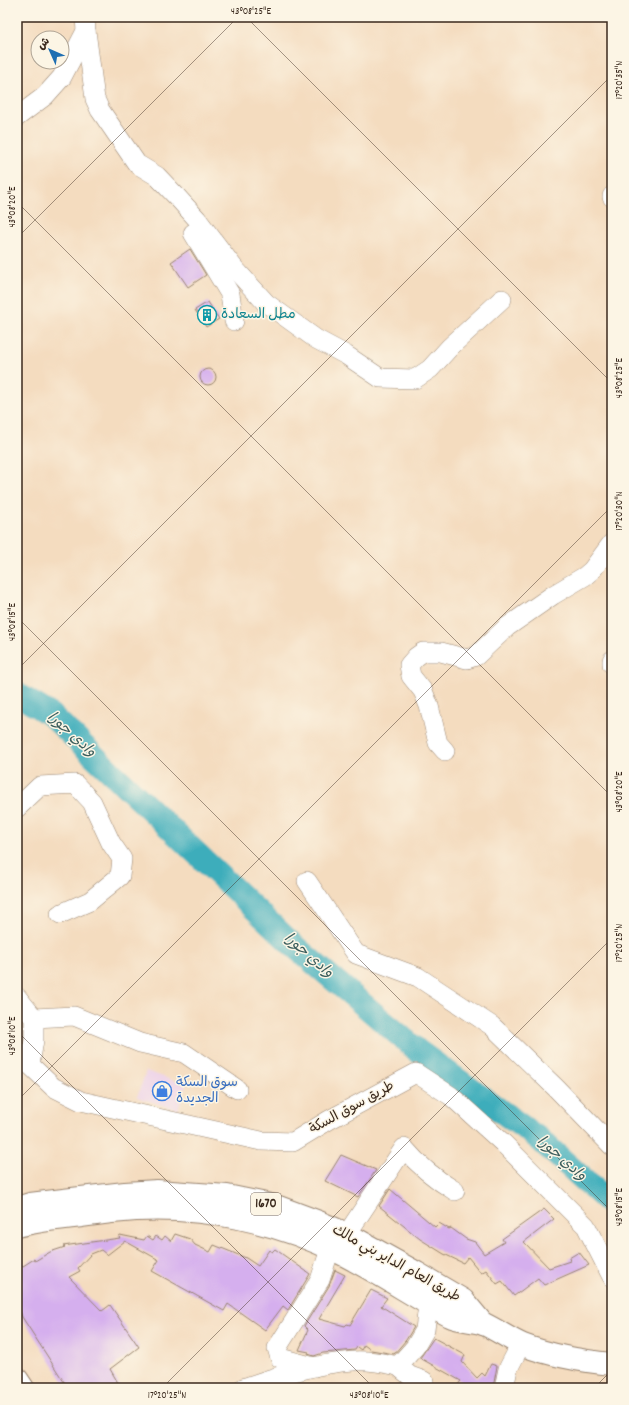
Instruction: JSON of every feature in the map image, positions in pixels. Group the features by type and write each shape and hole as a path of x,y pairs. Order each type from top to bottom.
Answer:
{"highway":[{"name":"طريق العام الداير بني مالك","path":"17,1208 30,1204 125,1193 157,1191 227,1196 276,1206 347,1234 417,1273 463,1300 483,1324"},
{"name":"طريق العام الداير بني مالك","path":"17,1226 75,1216 136,1210 201,1212 253,1220 304,1237 330,1249 382,1276 452,1317 483,1324 521,1344 546,1353 578,1360 612,1364"},
{"path":"17,1379 23,1388"}],"street":[{"path":"17,117 45,96 62,77 85,24"},
{"path":"85,24 95,99 100,110 137,164 157,176 197,219 234,268 266,303 316,339 346,355 380,378 415,379 430,369 450,347 502,299"},
{"path":"184,206 185,220 230,294 234,321"},
{"path":"445,751 438,743 429,706 423,691 411,676 409,665 423,652 441,652 467,659 476,656 507,627 553,595 585,576 592,570 612,543"},
{"path":"17,808 40,786 75,784 92,802 110,843 122,859 120,876 90,901 60,914"},
{"path":"307,881 356,954 418,977 492,1026 556,1088 612,1146"},
{"path":"17,997 34,1018 34,1040 23,1067"},
{"path":"34,1018 74,1016 140,1043 184,1053 237,1089"},
{"name":"طريق سوق السكة","path":"23,1067 53,1087 81,1101 262,1140 293,1142 329,1120 416,1073 457,1101 503,1143 586,1226 612,1277"},
{"path":"347,1234 404,1148 422,1168 437,1180 455,1191"},
{"path":"315,1367 280,1358 277,1348 320,1280 330,1249"},
{"path":"398,1366 415,1347 424,1330 428,1304"},
{"path":"504,1388 508,1369 521,1344"},
{"path":"243,1388 275,1377 315,1367 355,1361 379,1362 398,1366 410,1376 424,1381"}],"shaded area":[{"name":"سوق السكة الجديدة","path":"146,1071 186,1085 178,1110 137,1097"}],"building":[{"path":"190,249 206,275 188,287 171,262"},
{"name":"مطل السعادة","path":"208,302 219,319 206,327 195,310"},
{"path":"205,369 211,369 216,374 214,383 211,385 205,385 200,380 200,374"},
{"path":"341,1155 376,1170 358,1197 325,1181"},
{"path":"390,1189 435,1227 439,1223 449,1229 451,1228 466,1239 475,1242 484,1254 504,1242 502,1239 544,1209 554,1219 524,1242 549,1268 570,1261 569,1258 579,1252 589,1265 544,1285 538,1278 514,1296 502,1281 497,1284 486,1270 481,1273 468,1257 463,1263 444,1254 420,1239 379,1206"},
{"path":"175,1234 190,1239 195,1245 210,1252 214,1245 246,1258 258,1266 269,1250 272,1252 275,1249 310,1274 288,1310 283,1306 265,1330 228,1304 224,1311 152,1271 159,1260 125,1241 107,1255 101,1250 91,1254 78,1268 80,1271 69,1277 102,1311 110,1305 139,1347 110,1369 121,1388 68,1388 22,1317 17,1301 17,1272 20,1268 34,1259 35,1261 50,1252 65,1247 63,1246 120,1238 120,1235 144,1240 147,1236 153,1240 156,1236 162,1240 165,1236 171,1241"},
{"path":"335,1270 345,1275 319,1319 345,1326 347,1324 350,1325 371,1290 387,1298 381,1306 414,1327 406,1340 394,1354 371,1350 364,1345 361,1350 357,1347 355,1350 323,1353 314,1356 308,1354 309,1352 299,1350 308,1330 304,1326 329,1286"},
{"path":"434,1338 465,1355 462,1362 477,1378 482,1373 485,1376 491,1364 497,1366 493,1388 455,1388 461,1381 420,1358"}],"waterway":[{"name":"وادي جورا","path":"17,694 51,715 294,946 418,1051 538,1138 612,1205"}],"place":[{"name":"مطل السعادة","path":"207,315"},
{"name":"سوق السكة الجديدة","path":"162,1091"}]}
